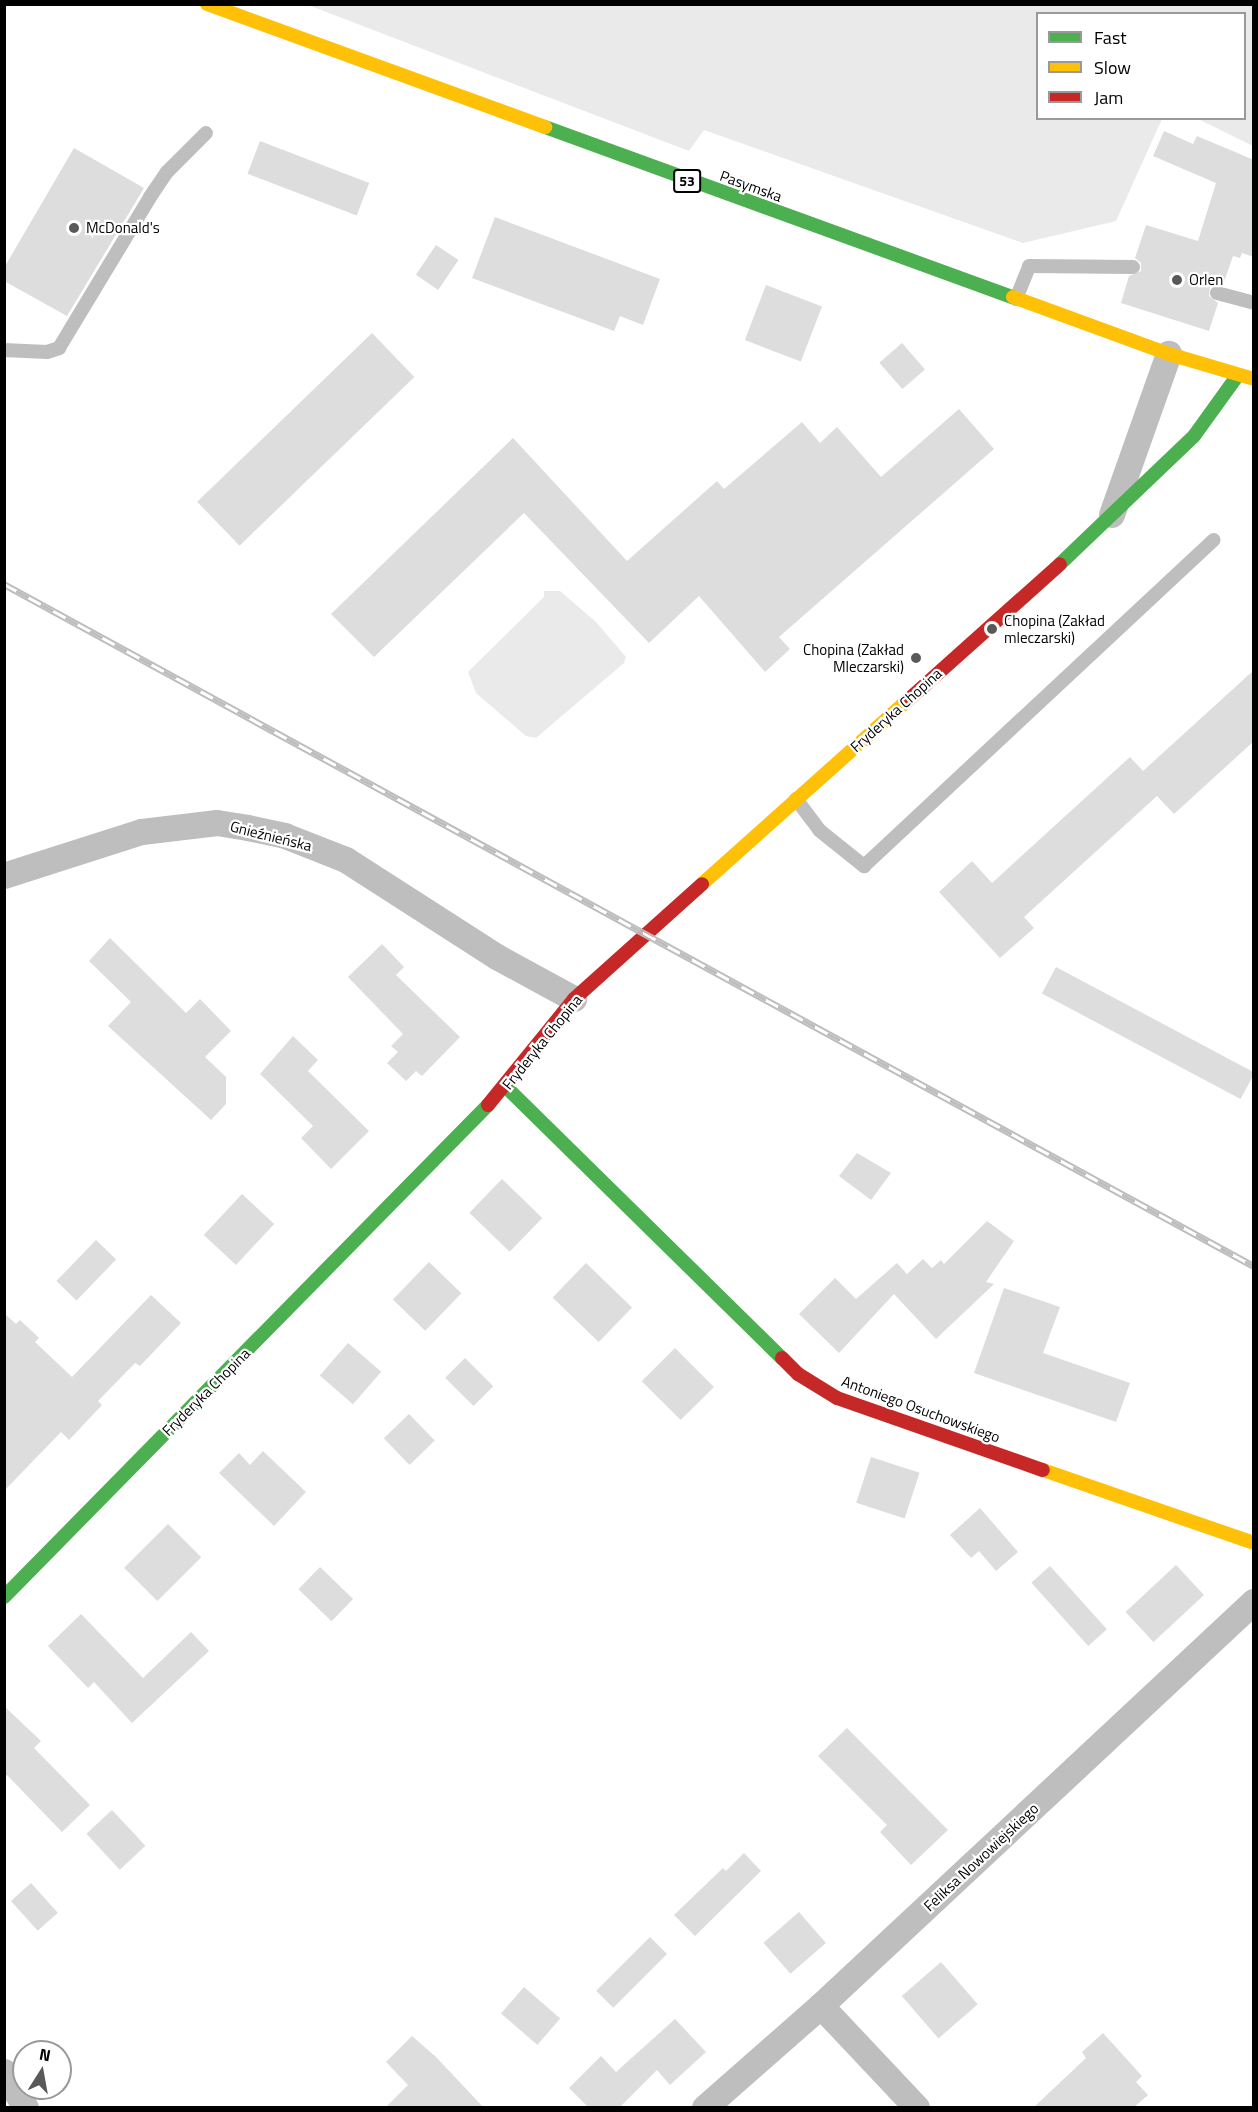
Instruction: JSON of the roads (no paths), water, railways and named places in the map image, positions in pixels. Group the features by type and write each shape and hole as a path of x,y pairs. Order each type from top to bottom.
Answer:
{"street":[{"name":"Pasymska","path":"207,4 1169,354 1254,379"},
{"name":"Fryderyka Chopina","path":"1110,519 1169,354"},
{"name":"Fryderyka Chopina","path":"4,1597 506,1087 574,999 1110,519 1194,436 1238,375"},
{"name":"Gnieźnieńska","path":"4,876 142,832 217,823 248,828 304,842 346,860 497,957 574,999"},
{"name":"Antoniego Osuchowskiego","path":"506,1087 798,1374 837,1398 1254,1543"},
{"name":"Feliksa Nowowiejskiego","path":"705,2108 821,2006 1254,1602"},
{"path":"821,2006 916,2108"},
{"path":"4,2072 26,2108"}],"lane":[{"path":"6,348 47,352 59,348 150,196 167,172 206,134"},
{"path":"1016,299 1029,266 1133,267"},
{"path":"1217,293 1254,303"},
{"path":"796,799 819,830 864,866 1213,540"}],"railway":[{"path":"4,584 1254,1266"}],"place":[{"name":"McDonald's","path":"74,228"},
{"name":"Orlen","path":"1177,280"},
{"name":"Chopina (Zakład mleczarski)","path":"992,629"},
{"name":"Chopina (Zakład Mleczarski)","path":"916,658"}]}
